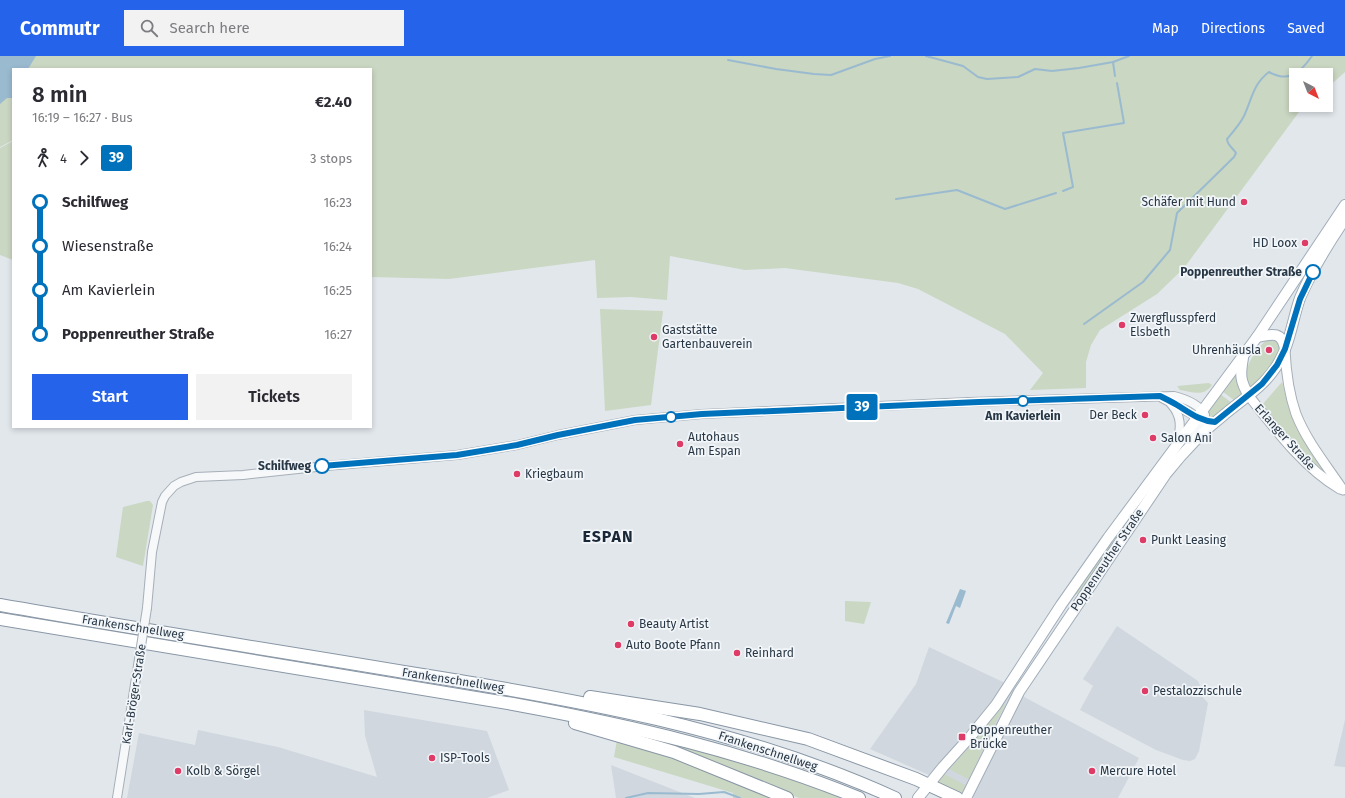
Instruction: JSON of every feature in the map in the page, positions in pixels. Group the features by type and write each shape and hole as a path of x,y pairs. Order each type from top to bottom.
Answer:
{"highway":[{"name":"Frankenschnellweg","path":"0,605 519,691 621,711 715,734 807,762 895,798"},
{"name":"Frankenschnellweg","path":"0,619 513,704 623,726 712,747 776,767 859,798"},
{"path":"519,691 556,691 700,714 747,724 808,739 928,784 957,798"},
{"path":"513,704 674,752 787,798"}],"main road":[{"path":"1249,396 1242,384 1240,376 1244,356 1345,205"},
{"name":"Erlanger Straße","path":"1344,491 1317,452 1296,415 1288,387 1285,349 1295,312 1308,281 1319,259 1345,219"},
{"path":"1257,337 1270,334 1278,336 1284,342 1285,349"},
{"name":"Poppenreuther Straße","path":"966,798 1019,692 1166,474 1192,442 1249,396 1269,376 1277,365 1285,349"},
{"name":"Poppenreuther Straße","path":"928,784 996,705 1061,605 1108,538 1177,445 1201,416 1244,356"},
{"name":"Erlanger Straße","path":"1249,396 1294,450 1319,474 1344,491"},
{"path":"919,797 928,784"}],"street":[{"path":"1160,396 1174,396 1185,399 1201,416"},
{"path":"1160,396 1215,422"},
{"name":"Karl-Bröger-Straße","path":"117,798 147,608 152,552 160,509 165,496 174,486 181,482 196,477 457,455 517,445 558,435 635,420 702,414 961,402 1160,396"},
{"path":"1168,400 1175,408 1180,419 1181,426 1177,445"},
{"path":"1192,442 1201,416"}],"shaded area":[{"name":"Pestalozzischule","path":"1117,626 1198,681 1201,688 1200,694 1208,703 1199,751 1195,759 1190,761 1183,760 1156,750 1080,710 1093,686 1083,679"},
{"path":"929,647 1003,682 1026,698 1139,758 1118,798 974,798 954,786 870,749 916,684"},
{"path":"364,710 487,731 509,790 487,798 127,798 139,733 195,745 198,730 278,747 377,777 365,736"},
{"path":"1345,720 1345,767 1334,766"},
{"path":"611,765 695,798 616,798"}],"green space":[{"path":"0,56 1345,56 1345,72 1333,83 1333,68 1289,68 1289,112 1299,112 1184,268 1157,294 1100,330 1091,345 1086,362 1086,388 1030,390 1043,373 1005,334 918,289 898,283 785,268 745,270 670,256 667,300 631,297 597,298 595,260 449,279 372,277 372,68 12,68 12,141 0,147"},
{"path":"12,142 12,260 0,255 0,148"},
{"path":"600,309 663,311 651,405 605,411"},
{"path":"1272,337 1279,342 1278,355 1272,366 1253,387 1248,386 1246,373 1249,364 1264,342"},
{"path":"1235,374 1238,385 1243,394 1235,401 1222,391"},
{"path":"1282,382 1289,409 1297,430 1326,472 1325,473 1276,424 1262,405"},
{"path":"1209,383 1212,385 1209,389 1198,393 1180,390 1177,386"},
{"path":"1220,394 1232,403 1210,418 1208,417 1208,411"},
{"path":"1153,485 1078,595 1075,593 1083,580"},
{"path":"150,501 153,505 143,566 116,557 123,507"},
{"path":"845,601 871,602 864,624 845,621"},
{"path":"1003,704 1005,705 987,739 970,780 949,769 982,733"},
{"path":"617,740 680,759 776,798 733,798 733,793 614,757"},
{"path":"664,742 750,765 842,798 799,798 661,743"},
{"path":"944,774 967,786 963,795 961,796 936,783"}],"water":[{"path":"0,56 36,56 29,68 12,68 12,98 7,98 0,104"},
{"path":"960,589 966,591 960,608 956,606 949,624 946,623"}],"waterway":[{"path":"728,60 776,69 831,75 875,59 890,56"},
{"path":"926,56 963,66 978,77 987,79 1018,77 1035,69 1052,71 1079,68 1113,62 1129,56"},
{"path":"1084,324 1143,282 1170,250 1177,213 1234,157 1236,153 1229,145 1227,139 1242,119 1259,82 1269,72 1283,77 1294,74 1299,71 1312,56"},
{"path":"1113,62 1115,76"},
{"path":"1063,191 1073,187 1063,133 1124,123 1117,83"},
{"path":"896,199 957,190 1005,209 1056,193"},
{"path":"626,798 648,793 699,794 724,792 740,798"}],"bus line":[{"name":"39","path":"322,466 457,455 517,445 558,435 635,420 702,414 989,401 1071,400 1160,396 1177,404 1198,418 1208,422 1215,422 1249,396 1262,384 1277,365 1285,349 1300,299 1313,272"}],"place":[{"name":"Schäfer mit Hund","path":"1244,202"},
{"name":"HD Loox","path":"1305,243"},
{"name":"Poppenreuther Straße","path":"1313,272"},
{"name":"Zwergflusspferd Elsbeth","path":"1122,325"},
{"name":"Gaststätte Gartenbauverein","path":"654,337"},
{"name":"Uhrenhäusla","path":"1269,350"},
{"name":"Am Kavierlein","path":"1023,401"},
{"name":"Der Beck","path":"1145,415"},
{"name":"Salon Ani","path":"1153,438"},
{"name":"Autohaus Am Espan","path":"680,444"},
{"name":"Schilfweg","path":"322,466"},
{"name":"Kriegbaum","path":"517,474"},
{"name":"Punkt Leasing","path":"1143,540"},
{"name":"Beauty Artist","path":"631,624"},
{"name":"Auto Boote Pfann","path":"618,645"},
{"name":"Reinhard","path":"737,653"},
{"name":"Pestalozzischule","path":"1145,691"},
{"name":"Poppenreuther Brücke","path":"962,737"},
{"name":"ISP-Tools","path":"432,758"},
{"name":"Kolb & Sörgel","path":"178,771"},
{"name":"Mercure Hotel","path":"1092,771"}],"district":[{"name":"ESPAN","path":"608,536"}]}
